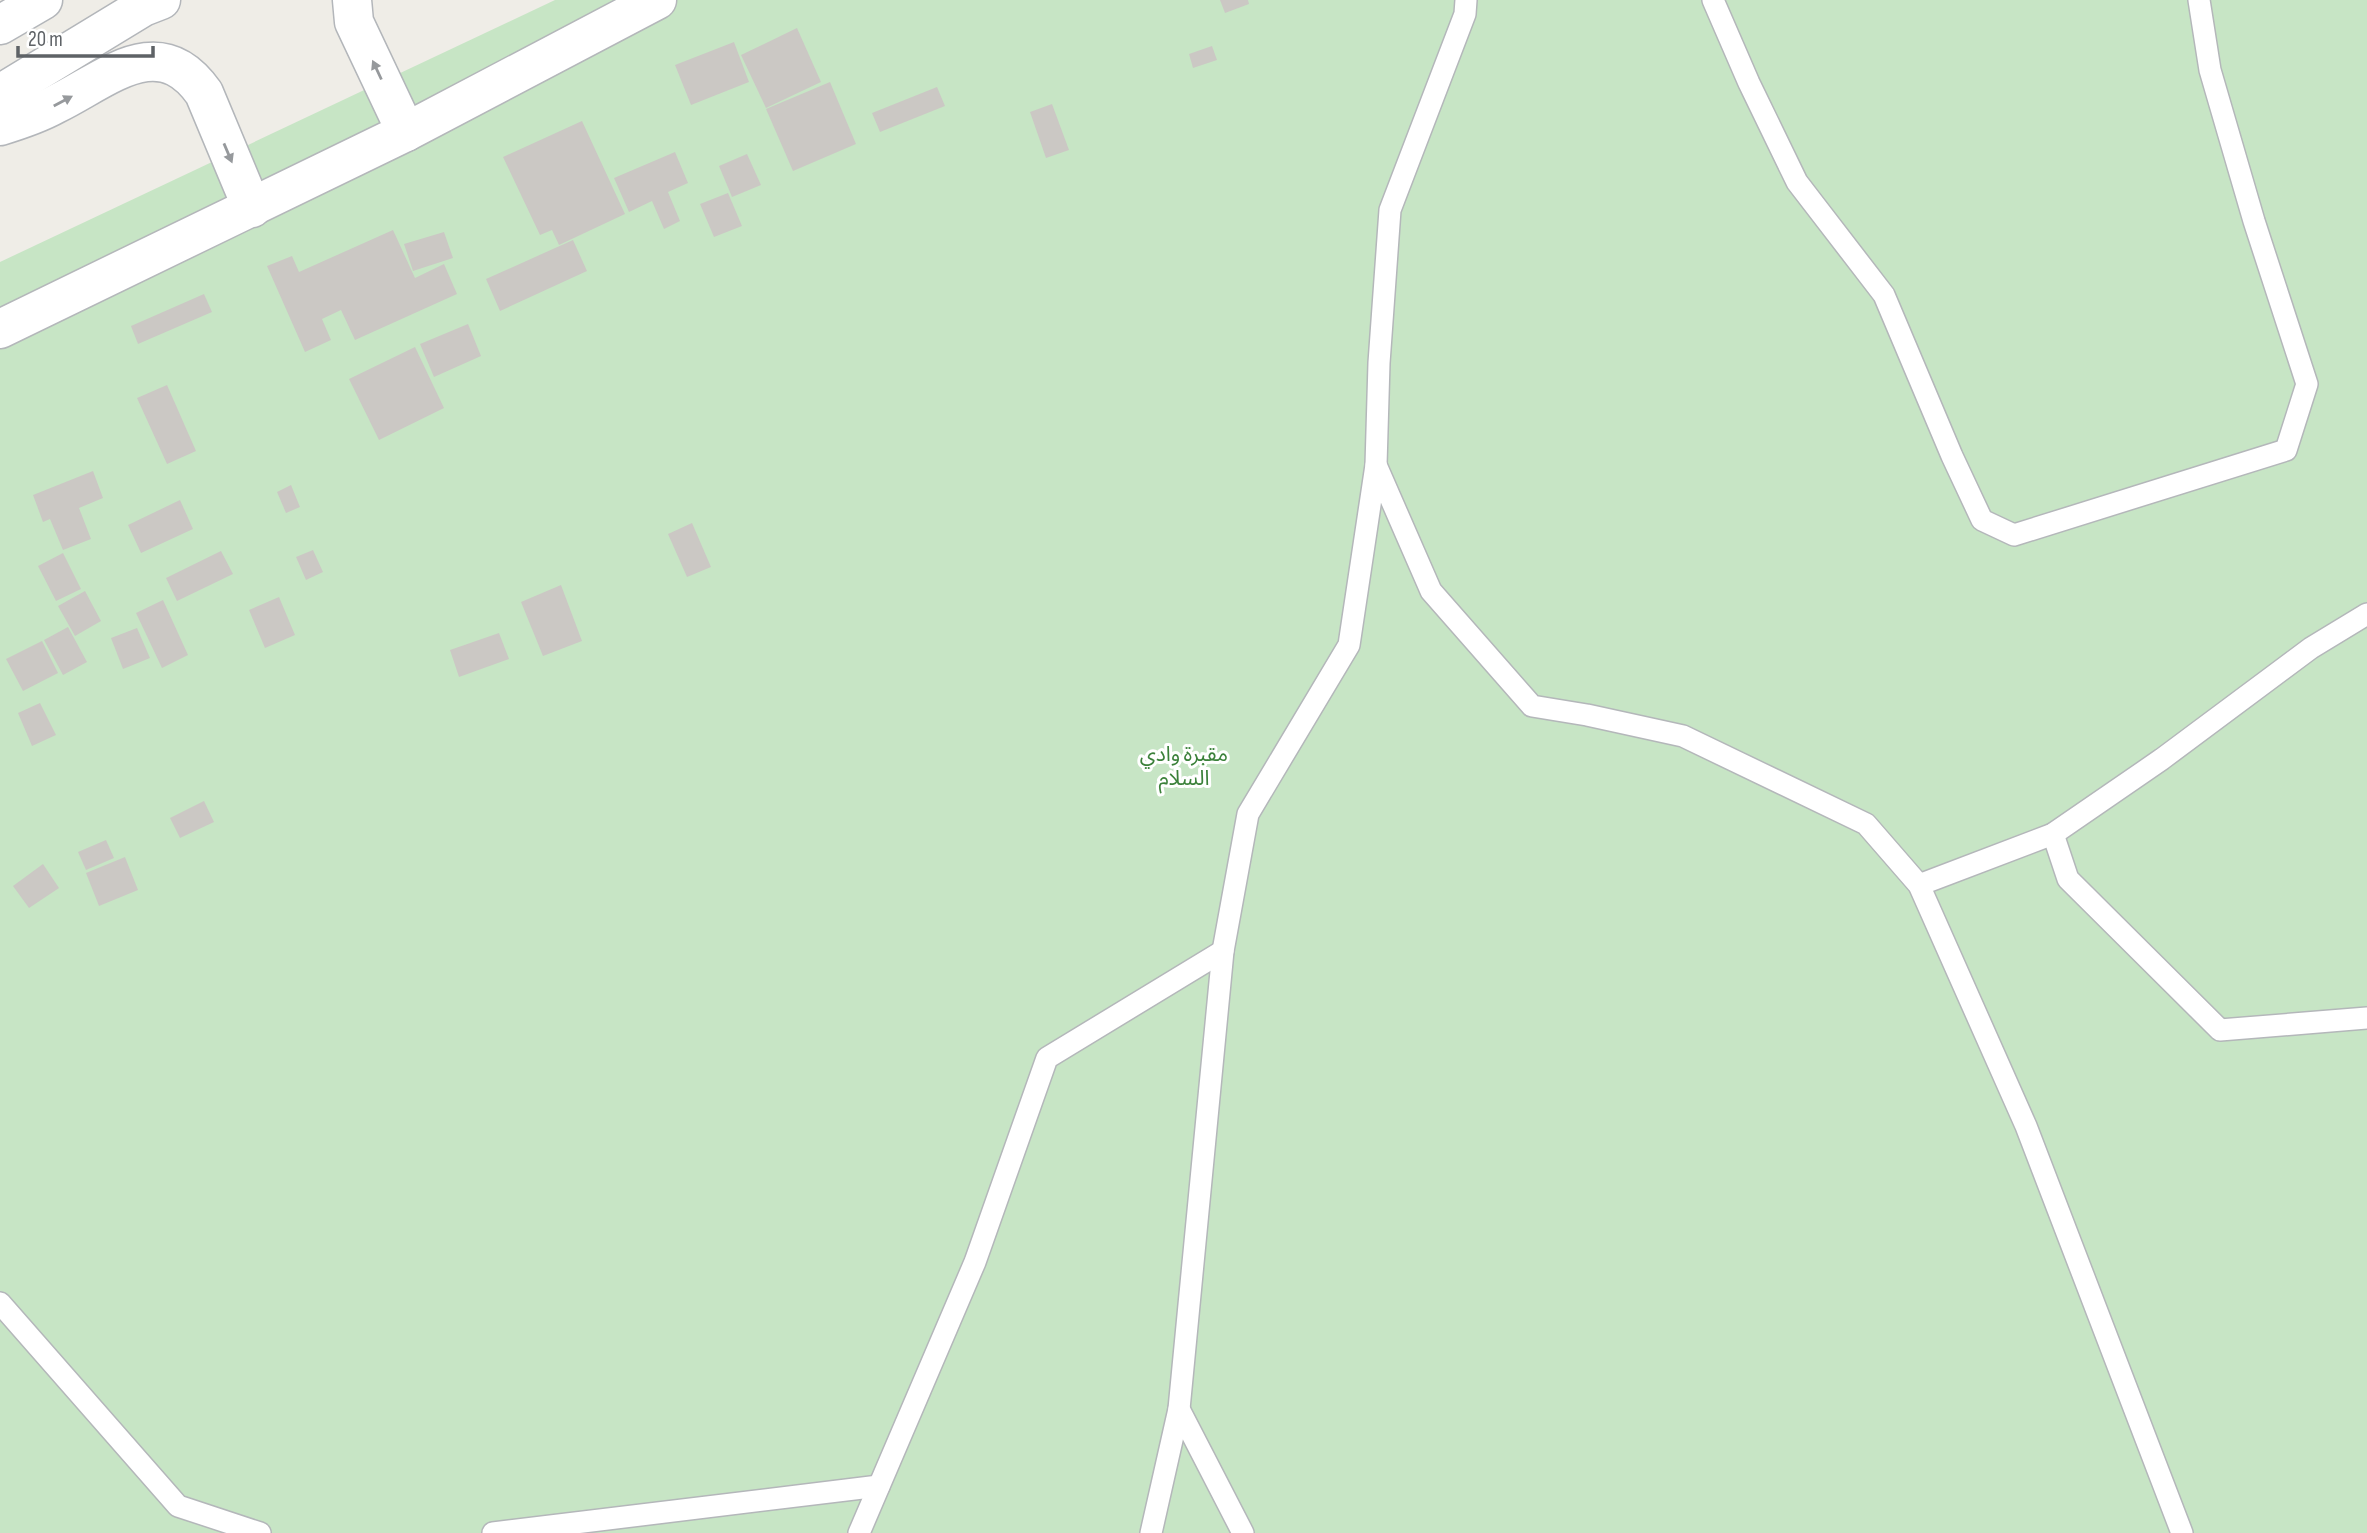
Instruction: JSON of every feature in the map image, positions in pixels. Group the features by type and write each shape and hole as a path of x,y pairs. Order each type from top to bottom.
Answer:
{"main road":[{"path":"0,25 43,0"},
{"path":"0,94 143,7 161,0"},
{"path":"352,0 354,22 406,132"},
{"path":"0,330 406,132 657,0"},
{"path":"0,126 57,104 128,65 146,61 163,62 179,68 194,79 204,93 252,208"}],"lane":[{"path":"1152,1533 1179,1409 1223,950 1248,814 1349,645 1376,465 1378,363 1390,210 1465,14 1466,0"},
{"path":"1713,0 1797,182 1884,295 1982,520 2014,535 2286,450 2307,384 2254,221 2214,82 2199,0"},
{"path":"1376,465 1431,591 1532,706 1683,736 1866,824 1919,885 2026,1126 2182,1533"},
{"path":"1919,885 2053,834 2162,759 2311,648 2367,614"},
{"path":"2053,834 2068,880 2220,1030 2367,1018"},
{"path":"859,1533 975,1262 1047,1058 1223,950"},
{"path":"0,1303 178,1507 260,1533"},
{"path":"1179,1409 1243,1533"},
{"path":"493,1533 879,1486"}],"green space":[{"name":"مقبرة وادي السلام","path":"555,0 2367,0 2367,1533 0,1533 0,262"}],"building":[{"path":"1220,0 1248,0 1249,4 1225,13"},
{"path":"797,28 821,82 766,108 741,55"},
{"path":"734,42 749,82 691,105 675,65"},
{"path":"1212,46 1217,60 1193,68 1189,54"},
{"path":"830,82 856,144 793,171 766,109"},
{"path":"937,87 945,106 880,132 872,113"},
{"path":"1052,104 1069,150 1046,158 1030,112"},
{"path":"582,121 625,214 559,245 552,230 540,235 503,157"},
{"path":"675,152 688,183 668,192 680,221 664,229 652,201 629,212 614,178"},
{"path":"747,154 761,185 732,197 719,166"},
{"path":"728,193 742,226 714,237 700,204"},
{"path":"393,230 415,278 444,264 457,294 355,340 341,310 322,319 331,340 305,352 267,266 292,256 299,272"},
{"path":"444,232 453,258 413,271 404,244"},
{"path":"573,240 587,271 500,311 486,279"},
{"path":"204,294 212,312 138,344 131,326"},
{"path":"468,324 481,356 434,377 420,344"},
{"path":"415,347 444,408 379,440 349,379"},
{"path":"167,385 196,451 167,464 137,398"},
{"path":"93,471 103,498 79,508 91,539 63,550 50,519 43,522 33,495"},
{"path":"291,485 300,507 286,513 277,492"},
{"path":"180,500 193,529 141,553 128,525"},
{"path":"692,523 711,567 687,577 668,534"},
{"path":"313,550 323,572 306,580 296,557"},
{"path":"221,551 233,574 177,601 166,578"},
{"path":"63,553 81,589 56,601 38,566"},
{"path":"561,585 582,641 543,656 521,602"},
{"path":"85,591 101,621 75,636 58,606"},
{"path":"279,597 295,635 265,648 249,610"},
{"path":"163,600 188,655 162,668 136,613"},
{"path":"68,627 87,662 63,675 44,640"},
{"path":"137,628 150,658 123,669 111,638"},
{"path":"499,633 509,659 459,677 450,650"},
{"path":"42,641 58,673 23,691 6,659"},
{"path":"40,703 56,735 32,746 18,713"},
{"path":"204,801 214,822 180,838 170,818"},
{"path":"106,840 114,858 86,870 78,852"},
{"path":"125,857 138,890 99,906 86,873"},
{"path":"43,864 59,888 29,908 13,886"}]}
